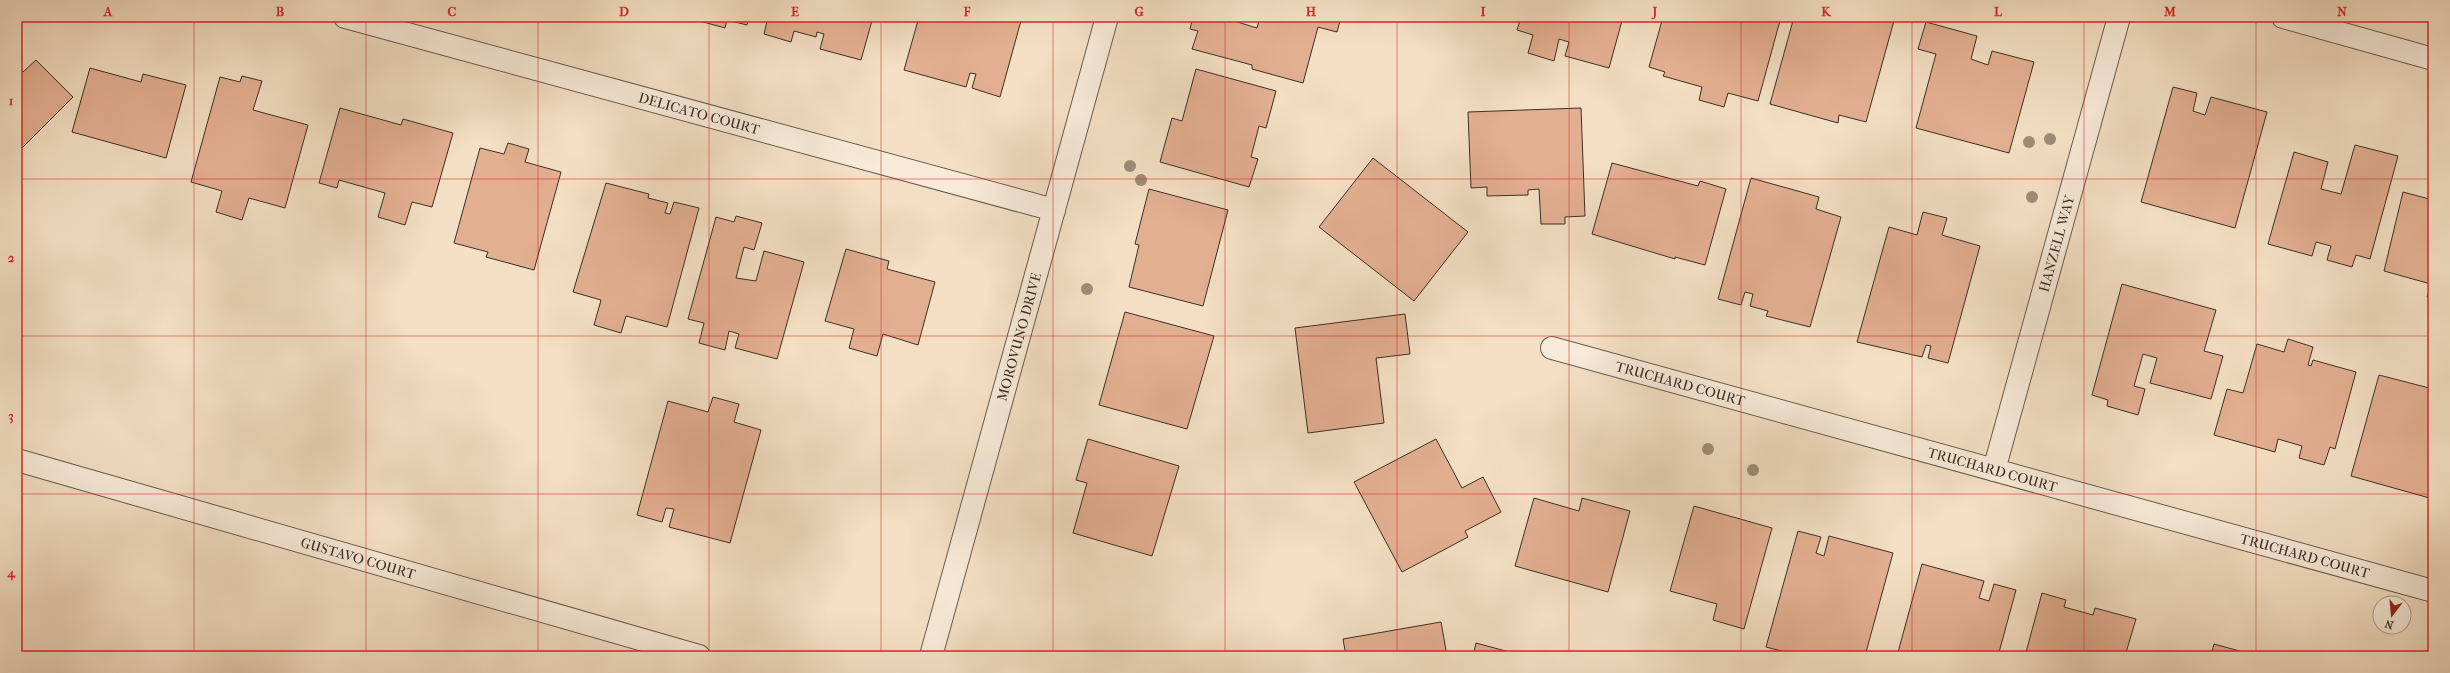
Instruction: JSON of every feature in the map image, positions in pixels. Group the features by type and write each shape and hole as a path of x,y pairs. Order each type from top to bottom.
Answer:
{"street":[{"name":"DELICATO COURT","path":"345,17 1054,210"},
{"name":"MOROVUNO DRIVE","path":"931,656 1107,17"},
{"name":"HANZELL WAY","path":"1994,470 2119,17"},
{"path":"2283,17 2433,58"},
{"name":"TRUCHARD COURT","path":"1552,348 2433,591"},
{"name":"GUSTAVO COURT","path":"17,460 699,656"}],"building":[{"path":"697,17 749,17 747,25 727,20 725,28 696,20"},
{"path":"768,17 873,17 861,60 820,49 824,34 817,32 816,37 794,31 791,42 764,34"},
{"path":"919,17 1022,17 1000,97 972,88 976,74 970,73 966,87 904,70"},
{"path":"1193,17 1221,17 1257,28 1260,17 1341,17 1337,32 1318,27 1303,83 1252,69 1252,65 1192,49 1198,31 1190,29"},
{"path":"1521,17 1623,17 1609,68 1565,56 1569,42 1559,39 1554,61 1528,53 1533,35 1517,30"},
{"path":"1663,17 1781,17 1758,101 1728,93 1724,107 1699,100 1702,87 1663,76 1665,72 1649,67"},
{"path":"1794,17 1895,17 1866,122 1839,115 1838,123 1770,104"},
{"path":"1926,22 1977,36 1971,59 1988,65 1992,51 2034,62 2009,153 1916,128 1936,54 1918,49"},
{"path":"36,60 73,97 17,153 17,66 23,72"},
{"path":"90,68 141,82 143,74 186,85 166,158 72,132"},
{"path":"1196,69 1276,91 1266,128 1259,126 1251,157 1258,159 1249,187 1160,162 1172,118 1182,121"},
{"path":"242,76 262,81 253,110 308,125 285,208 249,198 242,220 216,212 222,191 191,182 220,77 240,82"},
{"path":"2173,87 2197,93 2193,111 2205,115 2211,97 2267,112 2235,228 2141,202"},
{"path":"340,108 401,125 403,119 453,133 432,207 412,202 405,225 378,217 385,193 339,180 337,188 319,183"},
{"path":"1581,108 1585,216 1565,217 1565,224 1541,224 1539,189 1528,190 1528,195 1487,196 1487,187 1471,188 1468,112"},
{"path":"508,143 529,149 525,162 561,172 534,270 486,257 488,252 454,243 480,148 504,154"},
{"path":"2355,145 2398,156 2370,259 2356,255 2352,267 2327,260 2331,246 2316,242 2312,256 2268,244 2294,152 2328,162 2321,189 2341,194"},
{"path":"1373,158 1468,232 1414,301 1319,227"},
{"path":"1612,163 1698,186 1700,181 1726,189 1705,265 1675,257 1675,259 1592,234"},
{"path":"1751,178 1819,197 1816,209 1841,217 1810,327 1766,316 1768,311 1750,306 1753,294 1745,292 1741,305 1718,299"},
{"path":"606,183 649,194 648,198 668,203 665,213 670,214 674,202 699,208 667,327 626,316 621,333 594,325 601,300 573,292"},
{"path":"1149,189 1228,210 1203,306 1129,287 1139,245 1135,244"},
{"path":"2403,192 2433,200 2433,299 2427,297 2431,284 2384,271"},
{"path":"1923,212 1947,218 1942,235 1980,246 1948,363 1928,358 1931,346 1926,345 1922,357 1857,342 1889,227 1917,235"},
{"path":"736,216 762,223 754,250 744,247 736,278 756,281 764,251 804,262 777,359 735,348 739,334 729,331 725,350 699,343 704,323 688,319 716,217 734,222"},
{"path":"846,249 889,261 887,269 935,282 918,345 883,334 877,356 849,348 854,329 825,321"},
{"path":"2122,284 2216,310 2204,351 2223,356 2211,399 2150,383 2157,358 2143,354 2134,386 2145,389 2138,415 2107,406 2108,400 2092,395"},
{"path":"1125,312 1214,336 1187,429 1099,405"},
{"path":"1405,314 1410,354 1376,358 1384,423 1308,433 1295,328"},
{"path":"2288,339 2313,347 2308,365 2311,366 2313,360 2356,372 2335,449 2330,447 2324,465 2299,458 2302,446 2278,439 2275,452 2214,435 2227,389 2243,393 2257,344 2284,352"},
{"path":"2379,375 2433,389 2433,499 2351,476"},
{"path":"713,397 739,404 734,422 761,430 730,543 669,527 674,509 666,508 662,522 637,515 668,401 708,412"},
{"path":"1088,439 1179,466 1152,556 1073,533 1087,483 1076,480"},
{"path":"1436,439 1462,488 1483,477 1501,512 1465,531 1468,537 1402,572 1354,482"},
{"path":"1534,498 1579,511 1582,498 1630,511 1608,592 1515,566"},
{"path":"1694,506 1772,528 1744,629 1713,620 1717,604 1670,591"},
{"path":"1798,531 1821,537 1816,553 1824,556 1829,536 1893,553 1865,656 1800,656 1766,647"},
{"path":"1922,564 1984,581 1979,598 1989,601 1994,584 2016,590 1998,656 1897,656"},
{"path":"2042,593 2066,600 2064,607 2093,615 2095,608 2136,619 2125,656 2025,656"},
{"path":"1441,622 1447,656 1346,656 1343,639"},
{"path":"1476,643 1524,656 1473,656"},
{"path":"2214,644 2258,656 2211,656"}]}
